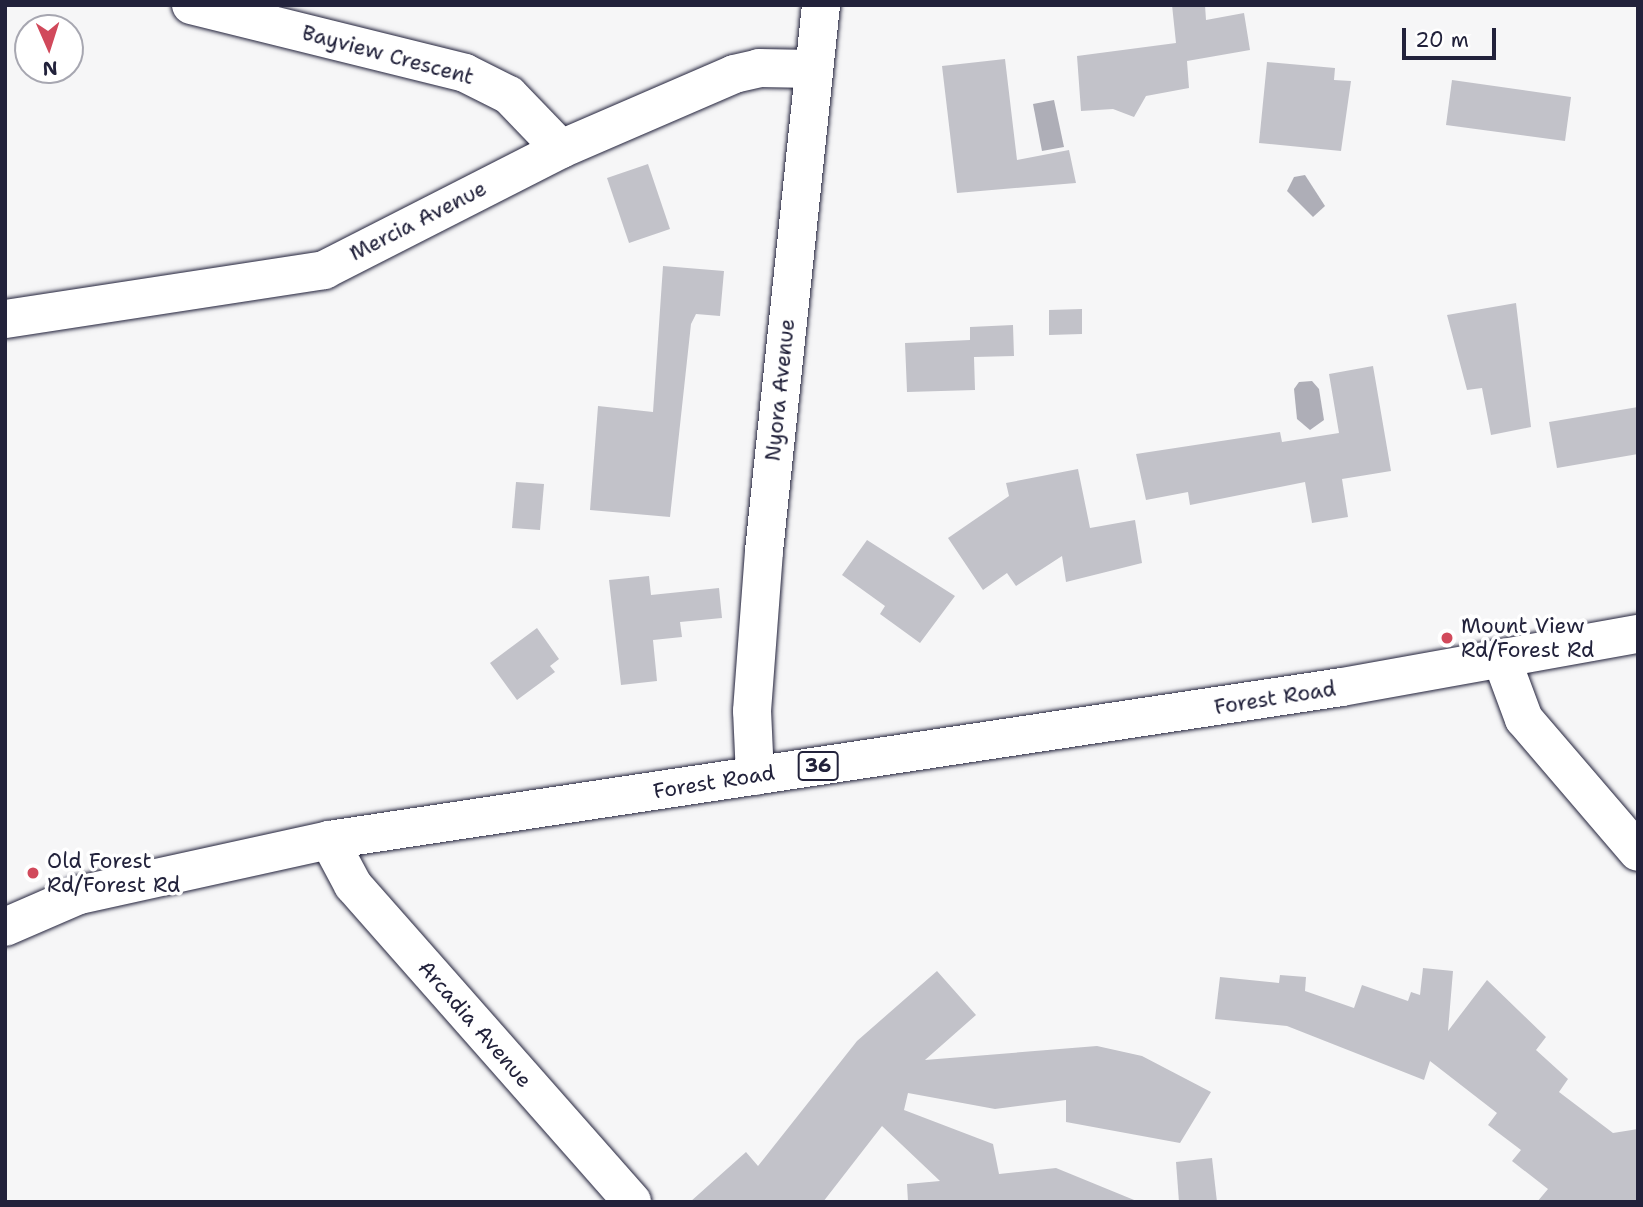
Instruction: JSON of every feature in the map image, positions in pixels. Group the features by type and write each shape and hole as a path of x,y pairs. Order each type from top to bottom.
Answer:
{"street":[{"name":"Bayview Crescent","path":"191,5 465,73 509,96 561,149"},
{"name":"Nyora Avenue","path":"755,776 752,712 764,551 821,5"},
{"name":"Mercia Avenue","path":"5,319 324,270 561,149 734,74 759,68 814,69"},
{"name":"Forest Road","path":"5,927 79,895 329,840 1502,660 1638,634"},
{"path":"1502,660 1524,719 1638,852"},
{"name":"Arcadia Avenue","path":"329,840 353,885 632,1202"}],"shaded area":[{"path":"1054,100 1064,147 1042,151 1033,104"},
{"path":"1305,175 1325,206 1313,217 1287,191 1294,177"},
{"path":"1312,381 1319,389 1324,420 1310,430 1297,419 1294,389 1299,382"}],"building":[{"path":"1172,5 1205,5 1206,20 1244,13 1250,50 1187,61 1189,88 1146,96 1134,117 1113,109 1081,111 1077,56 1176,43"},
{"path":"1005,59 1017,160 1069,150 1076,183 957,193 942,66"},
{"path":"1267,62 1335,68 1334,80 1351,81 1341,151 1259,143"},
{"path":"1452,80 1571,97 1565,141 1446,125"},
{"path":"648,164 670,229 629,243 607,178"},
{"path":"663,266 724,271 720,316 696,314 691,324 670,517 590,510 598,406 653,412"},
{"path":"1516,303 1531,427 1491,435 1482,388 1467,390 1447,315"},
{"path":"1082,309 1082,334 1049,335 1049,310"},
{"path":"1013,325 1014,356 974,357 975,390 907,392 905,343 970,340 970,327"},
{"path":"1373,366 1391,471 1342,479 1348,517 1312,523 1305,482 1190,505 1188,492 1146,500 1136,454 1280,432 1282,442 1339,433 1329,374"},
{"path":"1638,407 1638,454 1557,468 1549,422"},
{"path":"1078,469 1090,528 1135,520 1142,563 1066,582 1062,556 1016,586 1007,573 983,590 948,538 1009,496 1006,483"},
{"path":"516,482 544,484 540,530 512,528"},
{"path":"867,540 955,596 920,643 880,614 885,606 842,575"},
{"path":"649,576 651,595 719,588 722,618 680,622 682,637 653,640 657,681 621,685 609,580"},
{"path":"537,628 559,659 550,666 555,672 517,700 490,663"},
{"path":"1423,968 1453,971 1448,1031 1487,980 1546,1037 1536,1050 1568,1079 1559,1092 1613,1133 1638,1129 1638,1202 1537,1202 1548,1189 1512,1161 1521,1150 1488,1125 1497,1113 1430,1061 1424,1080 1287,1026 1215,1019 1220,977 1279,983 1280,975 1306,977 1305,991 1354,1008 1362,985 1408,1001 1411,992 1420,995"},
{"path":"937,971 976,1015 925,1060 1097,1046 1142,1056 1211,1092 1180,1143 1066,1122 1066,1100 995,1109 908,1093 904,1110 993,1144 999,1174 1056,1168 1139,1202 908,1202 907,1184 940,1181 882,1126 823,1202 690,1202 746,1152 758,1166 857,1041"},
{"path":"1212,1158 1217,1202 1179,1202 1176,1162"}],"place":[{"name":"Mount View Rd/Forest Rd","path":"1447,638"},
{"name":"Old Forest Rd/Forest Rd","path":"33,873"}]}
